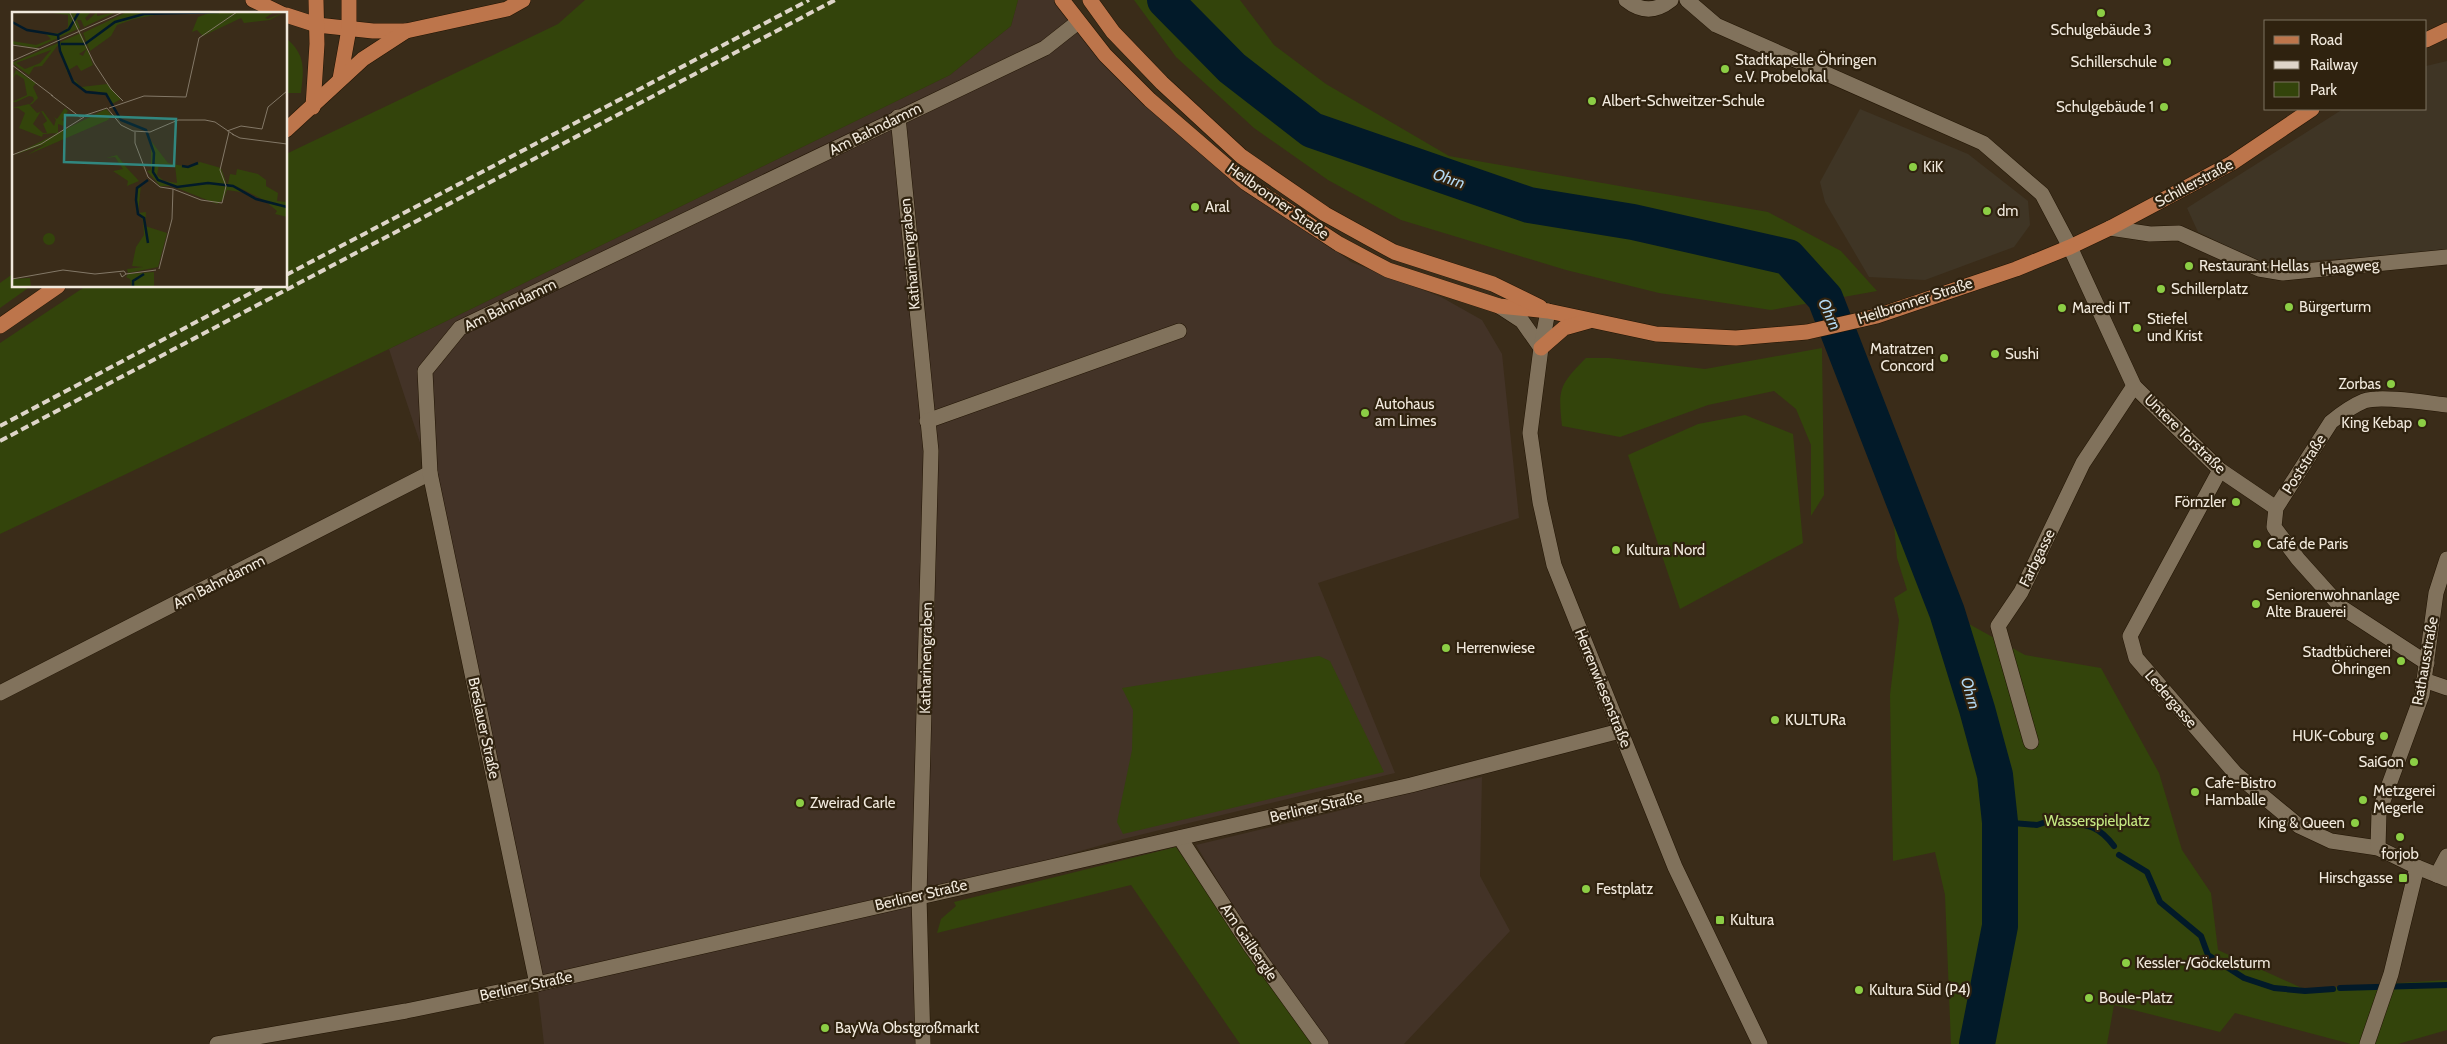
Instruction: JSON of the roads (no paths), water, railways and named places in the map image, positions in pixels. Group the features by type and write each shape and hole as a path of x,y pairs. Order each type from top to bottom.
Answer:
{"main road":[{"path":"253,0 277,12"},
{"path":"312,107 317,58 316,0"},
{"path":"340,79 349,29 349,0"},
{"path":"288,16 316,25 349,29 406,31 507,9 523,0"},
{"name":"Heilbronner Straße","path":"1062,0 1105,55 1150,100 1246,182 1339,244 1388,270 1499,306 1548,311 1656,334 1736,338 1807,332 1877,316 2016,269 2070,247"},
{"name":"Heilbronner Straße","path":"1090,0 1113,32 1162,83 1242,156 1325,214 1394,252 1493,284 1548,311"},
{"path":"2427,40 2447,30"},
{"path":"288,128 363,59 406,31"},
{"name":"Schillerstraße","path":"2070,247 2110,228 2232,163 2311,110"},
{"path":"0,326 55,288"},
{"path":"1541,348 1564,328 1591,320"}],"street":[{"path":"1626,0 1640,9 1648,10 1660,7 1671,0"},
{"name":"Untere Torstraße","path":"1687,0 1716,25 1983,143 2042,194 2070,247 2134,386 2220,470 2276,508"},
{"name":"Am Bahndamm","path":"0,693 430,473 425,371 460,328 1045,48 1078,22"},
{"name":"Katharinengraben","path":"898,117 931,451 919,896 923,1044"},
{"name":"Haagweg","path":"2110,228 2150,234 2178,233 2259,269 2283,273 2447,258"},
{"path":"1499,306 1522,321 1541,348"},
{"name":"Herrenwiesenstraße","path":"1548,311 1541,348 1530,433 1540,502 1554,565 1675,867 1760,1044"},
{"path":"927,421 1179,332"},
{"name":"Farbgasse","path":"2031,742 1998,626 2021,592 2082,464 2134,386"},
{"name":"Poststraße","path":"2276,508 2331,422 2344,412 2366,400 2407,400 2447,406"},
{"name":"Ledergasse","path":"2220,470 2130,636 2136,658 2234,773 2299,826 2331,841 2378,848"},
{"name":"Breslauer Straße","path":"430,473 538,984"},
{"path":"2276,508 2274,527 2298,560 2341,607 2416,658 2427,662"},
{"name":"Rathausstraße","path":"2378,848 2379,812 2422,695 2436,593 2447,559"},
{"path":"2424,680 2447,688"},
{"name":"Berliner Straße","path":"217,1044 406,1011 538,984 1411,785 1620,731"},
{"name":"Am Gailbergle","path":"1180,838 1249,944 1321,1043"},
{"path":"2378,848 2417,868 2442,877 2447,856"},
{"path":"2367,1043 2388,984 2417,868"}],"waterway":[{"name":"Ohrn","path":"1165,0 1232,68 1312,130 1529,205 1633,222 1788,257 1825,298 1947,612 1995,775 2000,822 2000,926 1977,1044"},
{"path":"2000,822 2037,825 2049,821"},
{"path":"2064,822 2080,824 2098,830 2114,846"},
{"path":"2119,855 2147,872 2160,902 2201,936 2208,955 2244,978 2274,988 2305,991 2333,989"},
{"path":"2340,988 2447,985"}],"railway":[{"path":"288,274 809,0"},
{"path":"0,441 835,0"},
{"path":"0,426 260,288"}],"place":[{"name":"Schulgebäude 3","path":"2101,13"},
{"name":"Schillerschule","path":"2167,62"},
{"name":"Stadtkapelle Öhringen e.V. Probelokal","path":"1725,69"},
{"name":"Albert-Schweitzer-Schule","path":"1592,101"},
{"name":"Schulgebäude 1","path":"2164,107"},
{"name":"KiK","path":"1913,167"},
{"name":"Aral","path":"1195,207"},
{"name":"dm","path":"1987,211"},
{"name":"Restaurant Hellas","path":"2189,266"},
{"name":"Schillerplatz","path":"2161,289"},
{"name":"Bürgerturm","path":"2289,307"},
{"name":"Maredi IT","path":"2062,308"},
{"name":"Stiefel und Krist","path":"2137,328"},
{"name":"Sushi","path":"1995,354"},
{"name":"Matratzen Concord","path":"1944,358"},
{"name":"Zorbas","path":"2391,384"},
{"name":"Autohaus am Limes","path":"1365,413"},
{"name":"King Kebap","path":"2422,423"},
{"name":"Förnzler","path":"2236,502"},
{"name":"Café de Paris","path":"2257,544"},
{"name":"Kultura Nord","path":"1616,550"},
{"name":"Seniorenwohnanlage Alte Brauerei","path":"2256,604"},
{"name":"Herrenwiese","path":"1446,648"},
{"name":"Stadtbücherei Öhringen","path":"2401,661"},
{"name":"KULTURa","path":"1775,720"},
{"name":"HUK-Coburg","path":"2384,736"},
{"name":"SaiGon","path":"2414,762"},
{"name":"Cafe-Bistro Hamballe","path":"2195,792"},
{"name":"Metzgerei Megerle","path":"2363,800"},
{"name":"Zweirad Carle","path":"800,803"},
{"name":"King & Queen","path":"2355,823"},
{"name":"forjob","path":"2400,837"},
{"name":"Hirschgasse","path":"2403,878"},
{"name":"Festplatz","path":"1586,889"},
{"name":"Kultura","path":"1720,920"},
{"name":"Kessler-/Göckelsturm","path":"2126,963"},
{"name":"Kultura Süd (P4)","path":"1859,990"},
{"name":"Boule-Platz","path":"2089,998"},
{"name":"BayWa Obstgroßmarkt","path":"825,1028"}],"park label":[{"name":"Wasserspielplatz","path":"2097,821"}]}
